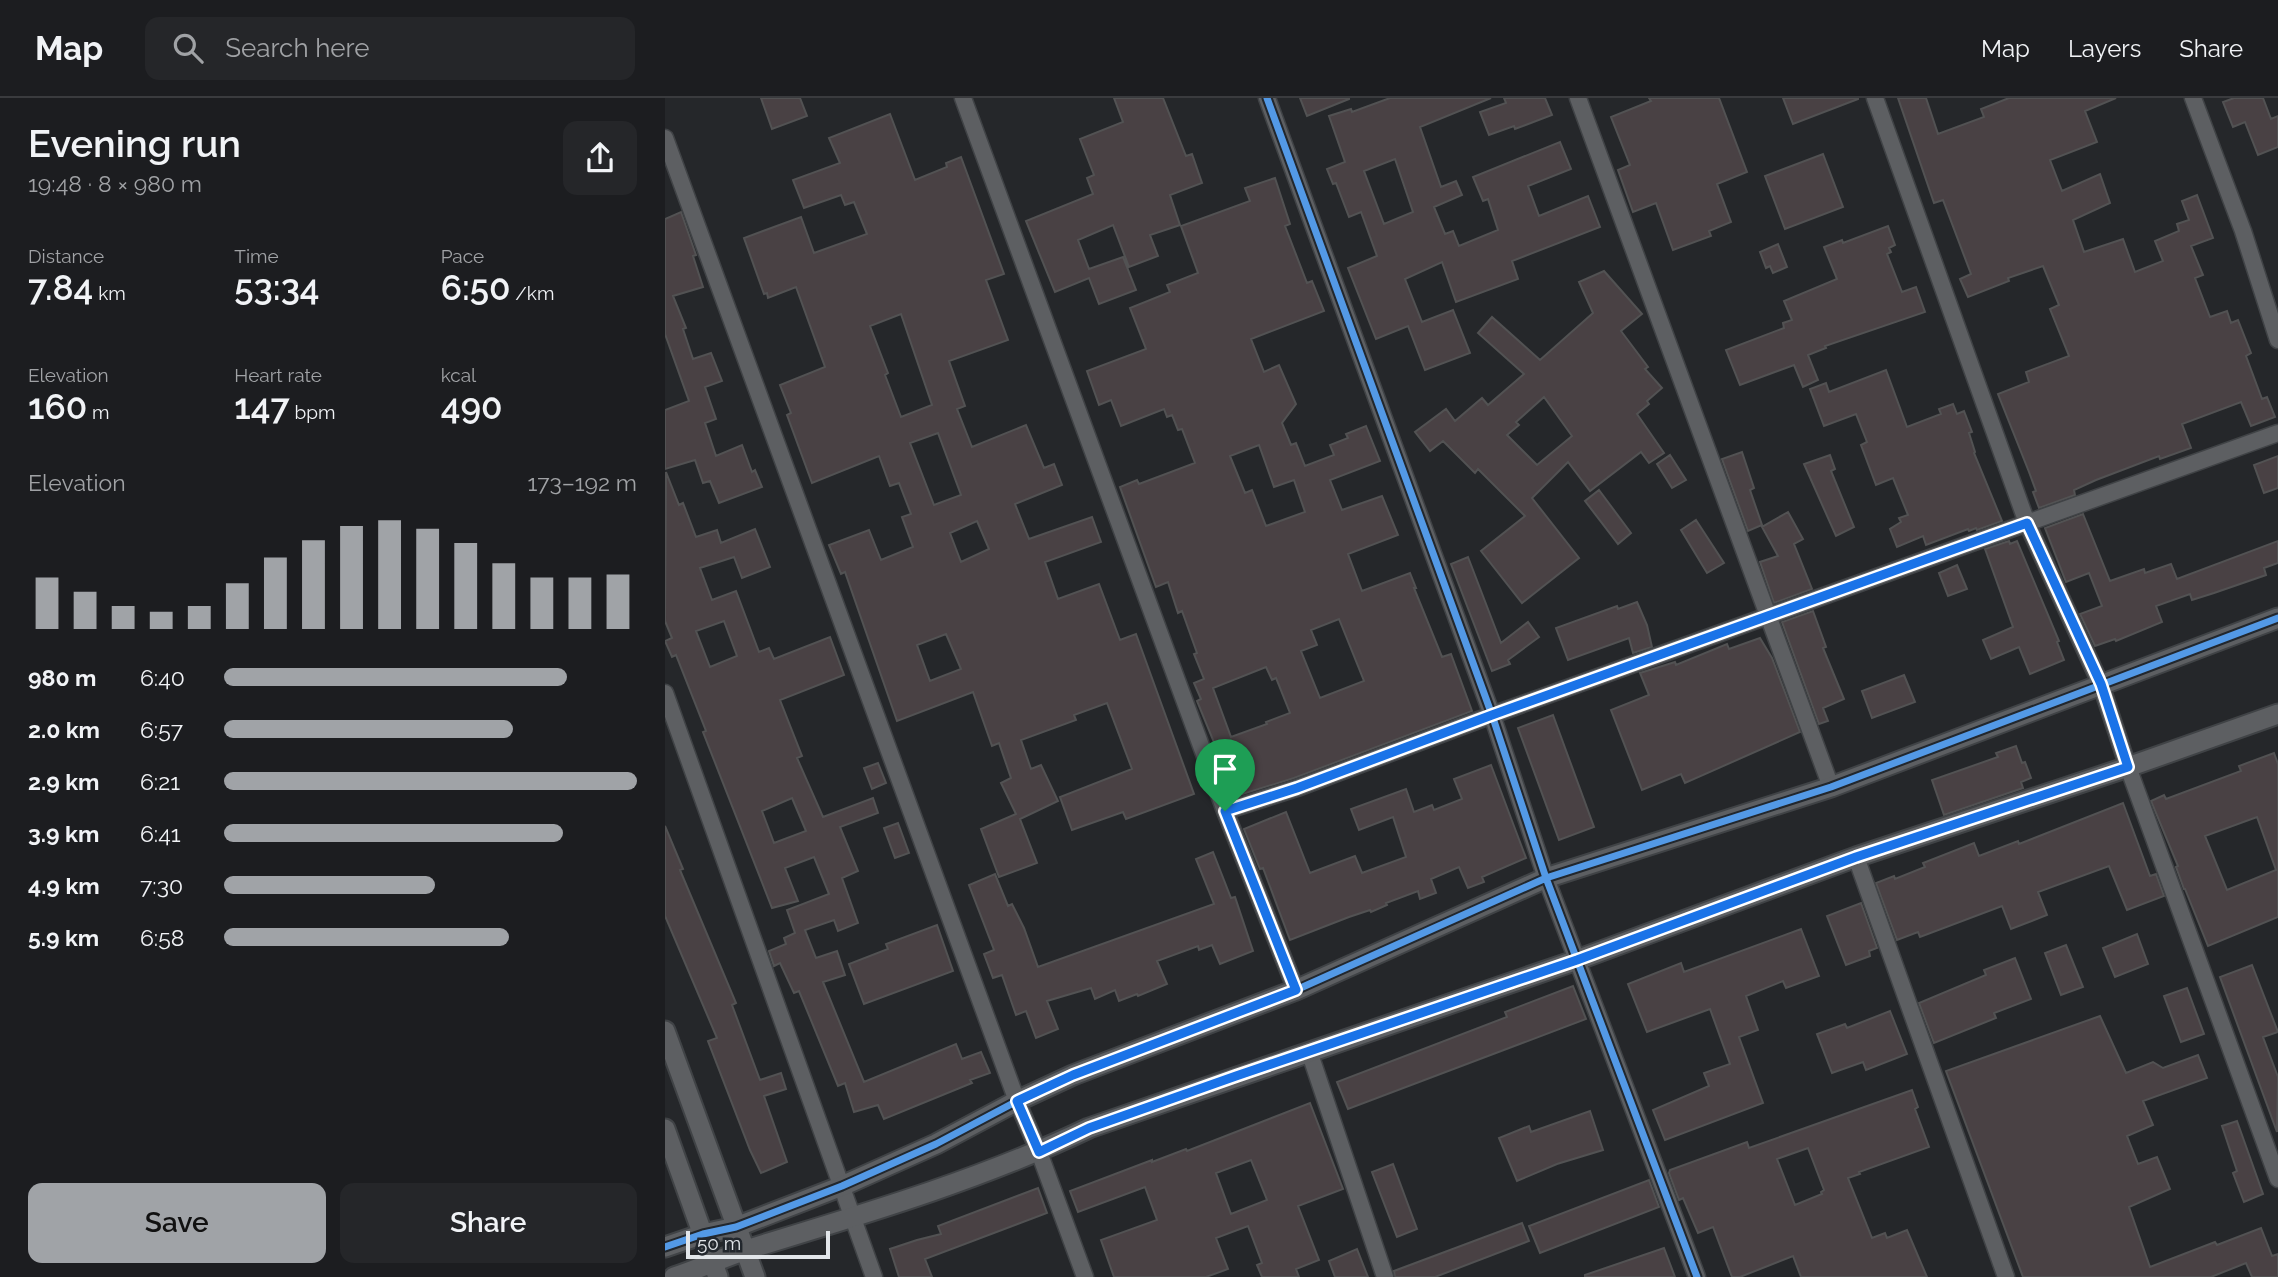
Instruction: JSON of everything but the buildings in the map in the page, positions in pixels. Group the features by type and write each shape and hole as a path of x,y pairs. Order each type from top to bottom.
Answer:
{"street":[{"path":"963,98 1225,811 1296,990"},
{"path":"1266,98 1492,715 1546,878 1697,1277"},
{"path":"1578,98 1831,787"},
{"path":"1875,98 2027,523 2101,684 2128,767 2278,1179"},
{"path":"2193,98 2243,231 2278,340"},
{"path":"665,138 1017,1101 1086,1277"},
{"path":"1225,811 1297,788 1492,715 2278,433"},
{"path":"665,1247 703,1234 736,1227 842,1186 936,1144 1073,1075 1296,990 1546,878 1831,787 2278,618"},
{"path":"665,693 874,1277"},
{"path":"674,1277 716,1270 745,1250 852,1219 1039,1152 1089,1128 1577,960 1856,857 2128,767 2278,713"},
{"path":"1856,857 2006,1277"},
{"path":"665,1031 755,1277"},
{"path":"1309,1051 1385,1277"},
{"path":"665,1129 716,1270"}],"cycle path":[{"path":"1267,98 1492,715 1546,878 1697,1277"},
{"path":"665,1247 703,1234 736,1227 842,1186 936,1144 1073,1075 1296,990 1546,878 1831,787 2278,618"}],"route":[{"path":"2027,523 2101,684 2128,767 1856,857 1577,960 1236,1076 1089,1128 1039,1152 1017,1101 1073,1075 1296,990 1225,811 1297,788 2027,523"}]}
